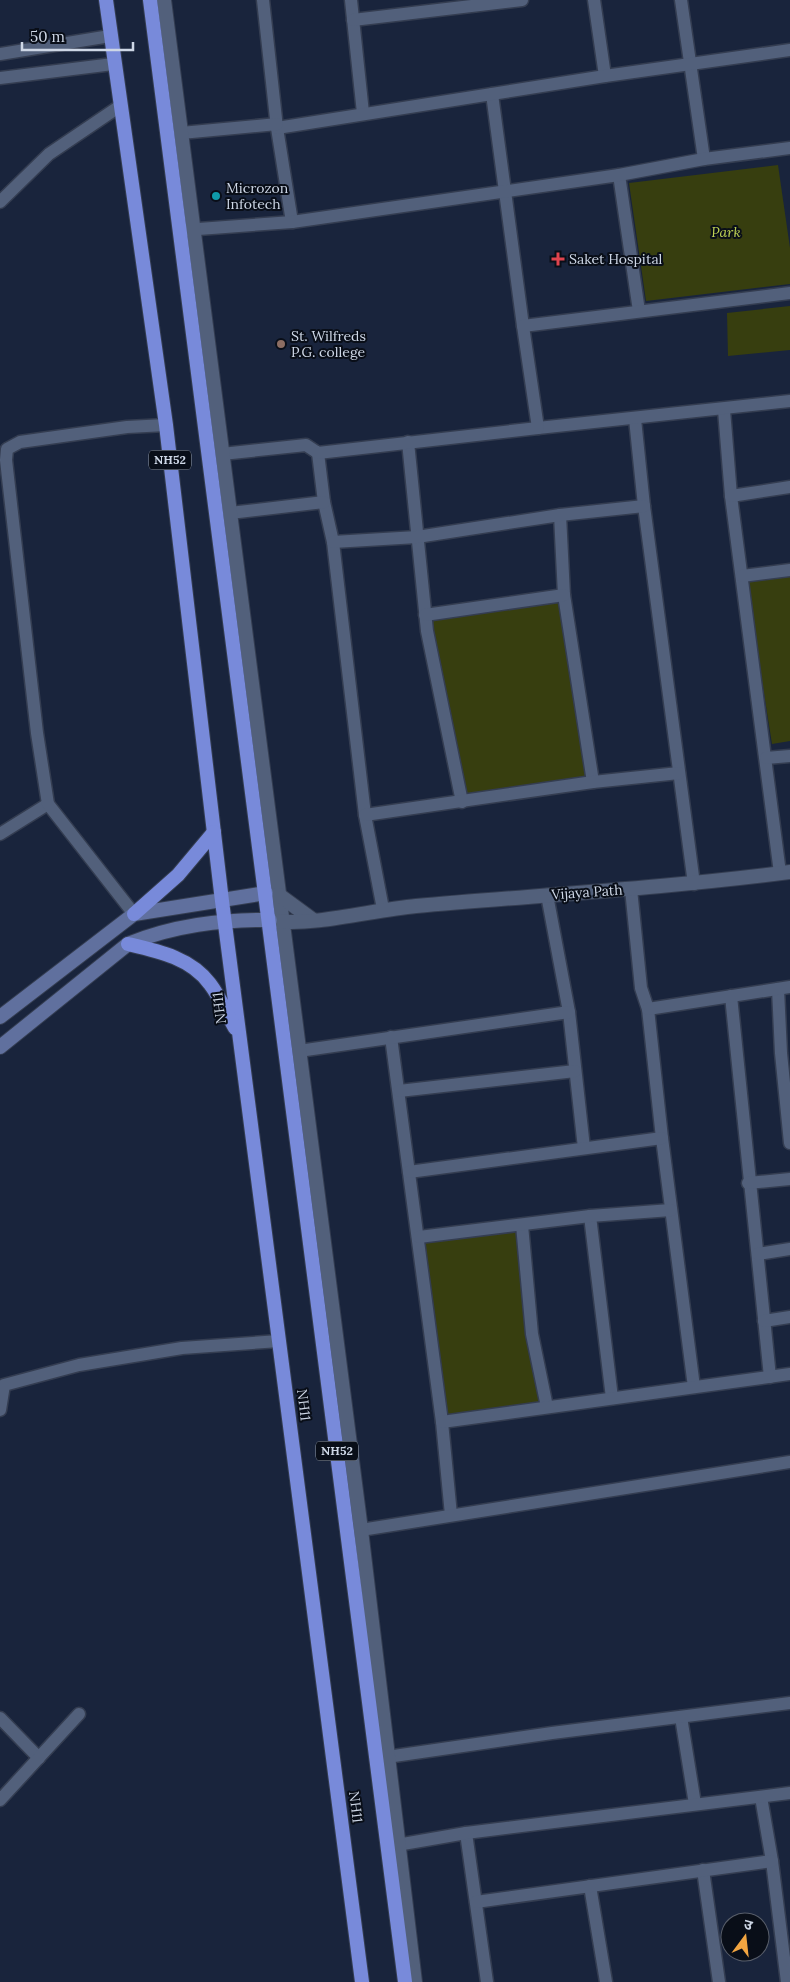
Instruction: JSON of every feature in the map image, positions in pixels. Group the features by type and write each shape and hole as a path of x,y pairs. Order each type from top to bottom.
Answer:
{"highway":[{"name":"NH52","path":"106,0 113,64 166,426 226,922"},
{"name":"NH52","path":"150,0 187,230 273,894 405,1982"},
{"path":"134,914 178,874 214,832"},
{"name":"NH11","path":"226,922 239,1036 362,1982"},
{"path":"128,944 165,953 192,966 210,984 239,1036"}],"main road":[{"path":"0,1017 134,914 273,894"},
{"path":"0,1047 128,944 152,934 226,922 276,921"}],"street":[{"path":"164,0 182,133 187,230 230,513 273,894 313,920"},
{"path":"263,0 277,126 292,222"},
{"path":"351,0 363,113"},
{"path":"354,20 522,0"},
{"path":"594,0 605,76"},
{"path":"681,0 704,159"},
{"path":"0,54 110,36"},
{"path":"182,133 277,126 690,63 790,50"},
{"path":"0,78 113,64"},
{"path":"492,94 503,191 538,428"},
{"path":"0,202 49,154 120,106"},
{"path":"187,230 292,222 619,175 704,159 790,148"},
{"path":"619,175 639,311"},
{"path":"523,326 790,293"},
{"path":"222,454 306,445 318,453 538,428 724,410 790,400"},
{"path":"724,410 730,496 766,758 785,872"},
{"path":"635,419 644,506 694,884"},
{"path":"134,914 48,804 4,499 6,460 7,450 20,442 127,427 166,426"},
{"path":"408,442 425,615 462,802"},
{"path":"318,453 324,502 333,542 365,815 383,909"},
{"path":"730,496 790,487"},
{"path":"230,513 324,502"},
{"path":"333,542 417,537 560,515 644,506"},
{"path":"560,515 564,595 594,782"},
{"path":"742,576 790,570"},
{"path":"425,615 564,595"},
{"path":"766,758 790,756"},
{"path":"365,815 594,782 679,773"},
{"path":"0,834 48,804"},
{"name":"Vijaya Path","path":"276,921 313,920 383,909 694,884 785,872"},
{"path":"631,888 641,988 648,1009 662,1138 694,1387"},
{"path":"547,895 568,1012 584,1148"},
{"path":"276,921 299,1051 361,1530 397,1845 415,1982"},
{"path":"648,1009 784,988 790,1143"},
{"path":"731,996 748,1183 758,1254 770,1377"},
{"path":"299,1051 568,1012"},
{"path":"391,1037 442,1422 451,1515"},
{"path":"399,1091 575,1071"},
{"path":"409,1172 662,1138"},
{"path":"748,1183 790,1180"},
{"path":"418,1237 590,1216 671,1210"},
{"path":"590,1216 612,1398"},
{"path":"522,1225 532,1334 547,1407"},
{"path":"758,1254 790,1249"},
{"path":"764,1320 790,1317"},
{"path":"0,1410 2,1383 79,1365 182,1348 279,1341"},
{"path":"442,1422 790,1374"},
{"path":"361,1530 790,1462"},
{"path":"387,1757 552,1733 790,1703"},
{"path":"0,1800 79,1714"},
{"path":"681,1717 695,1804"},
{"path":"0,1718 39,1758"},
{"path":"397,1845 466,1833 790,1793"},
{"path":"761,1797 788,1975"},
{"path":"466,1833 487,1982"},
{"path":"476,1902 772,1861"},
{"path":"704,1870 719,1982"},
{"path":"590,1886 606,1982"}],"green space":[{"name":"Park","path":"778,165 790,248 790,284 646,301 629,183"},
{"path":"790,306 790,350 728,356 727,313"},
{"path":"790,573 790,741 772,744 746,580"},
{"path":"564,595 593,782 462,802 425,615"},
{"path":"522,1225 547,1407 442,1422 419,1237"}],"place":[{"name":"Microzon Infotech","path":"216,196"},
{"name":"Saket Hospital","path":"558,259"},
{"name":"St. Wilfreds P.G. college","path":"281,344"}]}
